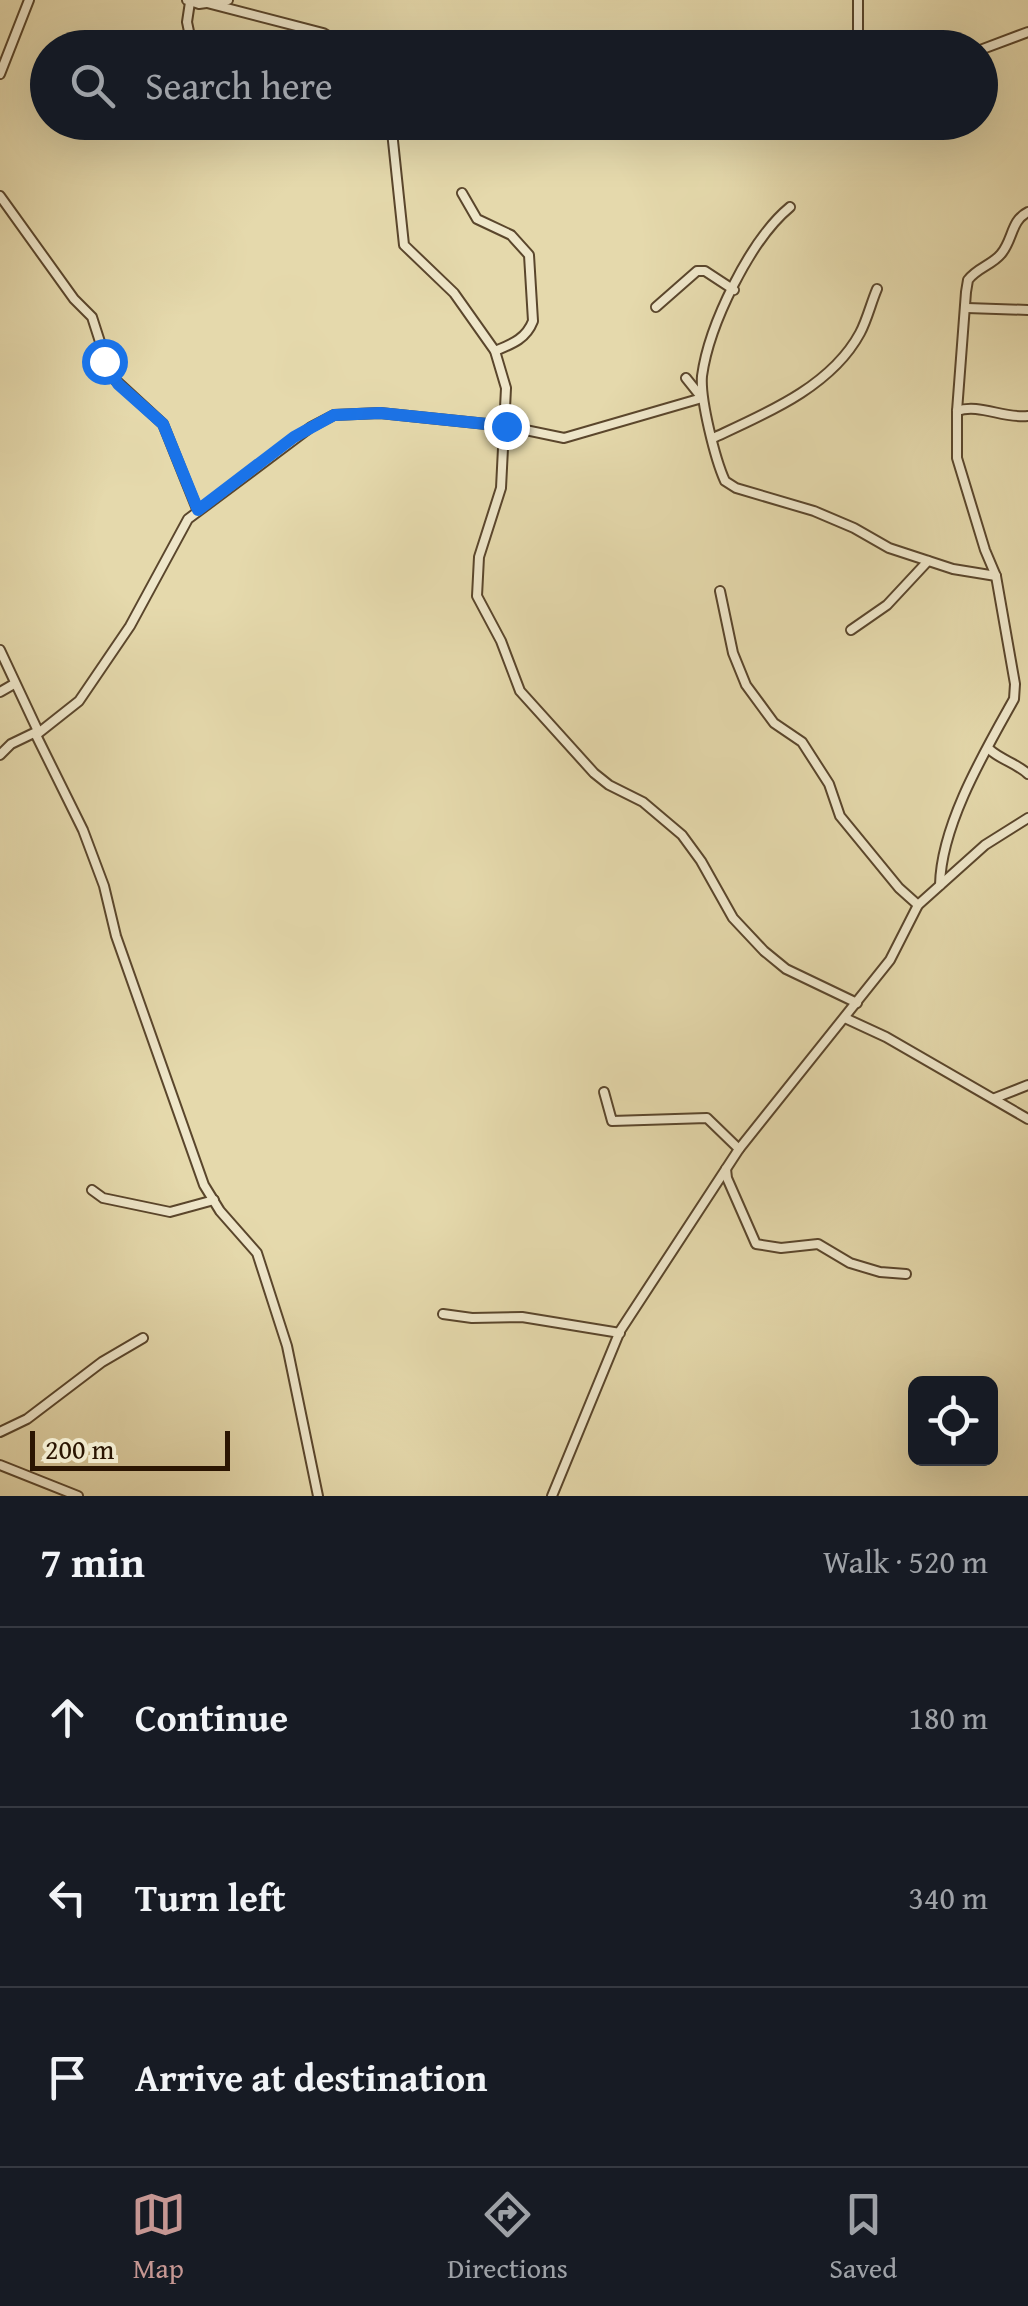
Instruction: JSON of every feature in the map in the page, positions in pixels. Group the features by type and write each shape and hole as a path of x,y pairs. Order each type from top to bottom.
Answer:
{"street":[{"path":"0,74 29,0"},
{"path":"207,3 228,0"},
{"path":"858,0 858,30"},
{"path":"188,30 188,1 309,30"},
{"path":"998,43 1028,32"},
{"path":"392,140 404,245 454,292 495,351 506,388 502,488 478,558 477,596 501,641 520,691 594,772 609,785 643,802 682,835 701,860 733,918 764,951 786,969 857,1003"},
{"path":"462,193 477,219 511,235 529,255 533,321 525,336 495,351"},
{"path":"0,196 74,299 92,317 110,376 163,424 198,510"},
{"path":"790,208 772,222 715,327 707,352 702,398 719,468 729,485 788,501 854,528 889,548 953,569 996,576"},
{"path":"940,885 940,856 966,790 1014,699 1016,684 996,576 957,458 968,280 1004,252 1014,225 1021,214 1028,212"},
{"path":"656,307 697,271 705,271 734,290"},
{"path":"713,438 762,416 826,376 859,335 877,289"},
{"path":"967,308 1028,310"},
{"path":"686,378 702,398"},
{"path":"0,754 10,744 37,733 79,701 130,626 180,528 294,437 334,415 380,413 506,426 564,438 702,398"},
{"path":"957,412 962,408 1028,416"},
{"path":"851,630 887,606 928,561"},
{"path":"720,591 733,652 746,685 774,724 802,742 829,784 840,816 899,888 918,905"},
{"path":"0,650 90,848 158,1060 204,1185 257,1254 287,1346 318,1496"},
{"path":"0,692 14,684"},
{"path":"989,748 1028,774"},
{"path":"552,1496 620,1333 739,1149 890,960 918,905 985,845 1028,818"},
{"path":"845,1018 886,1036 1028,1120"},
{"path":"995,1098 1028,1085"},
{"path":"604,1092 612,1121 707,1118 739,1149"},
{"path":"726,1170 756,1244 781,1248 818,1244 850,1263 880,1272 906,1274"},
{"path":"92,1190 103,1198 170,1212 214,1200"},
{"path":"443,1314 472,1318 522,1316 620,1333"},
{"path":"0,1432 27,1419 102,1362 143,1338"},
{"path":"0,1465 78,1496"}],"route":[{"path":"104,361 110,376 163,424 198,510 294,437 334,415 380,413 506,426"}]}
